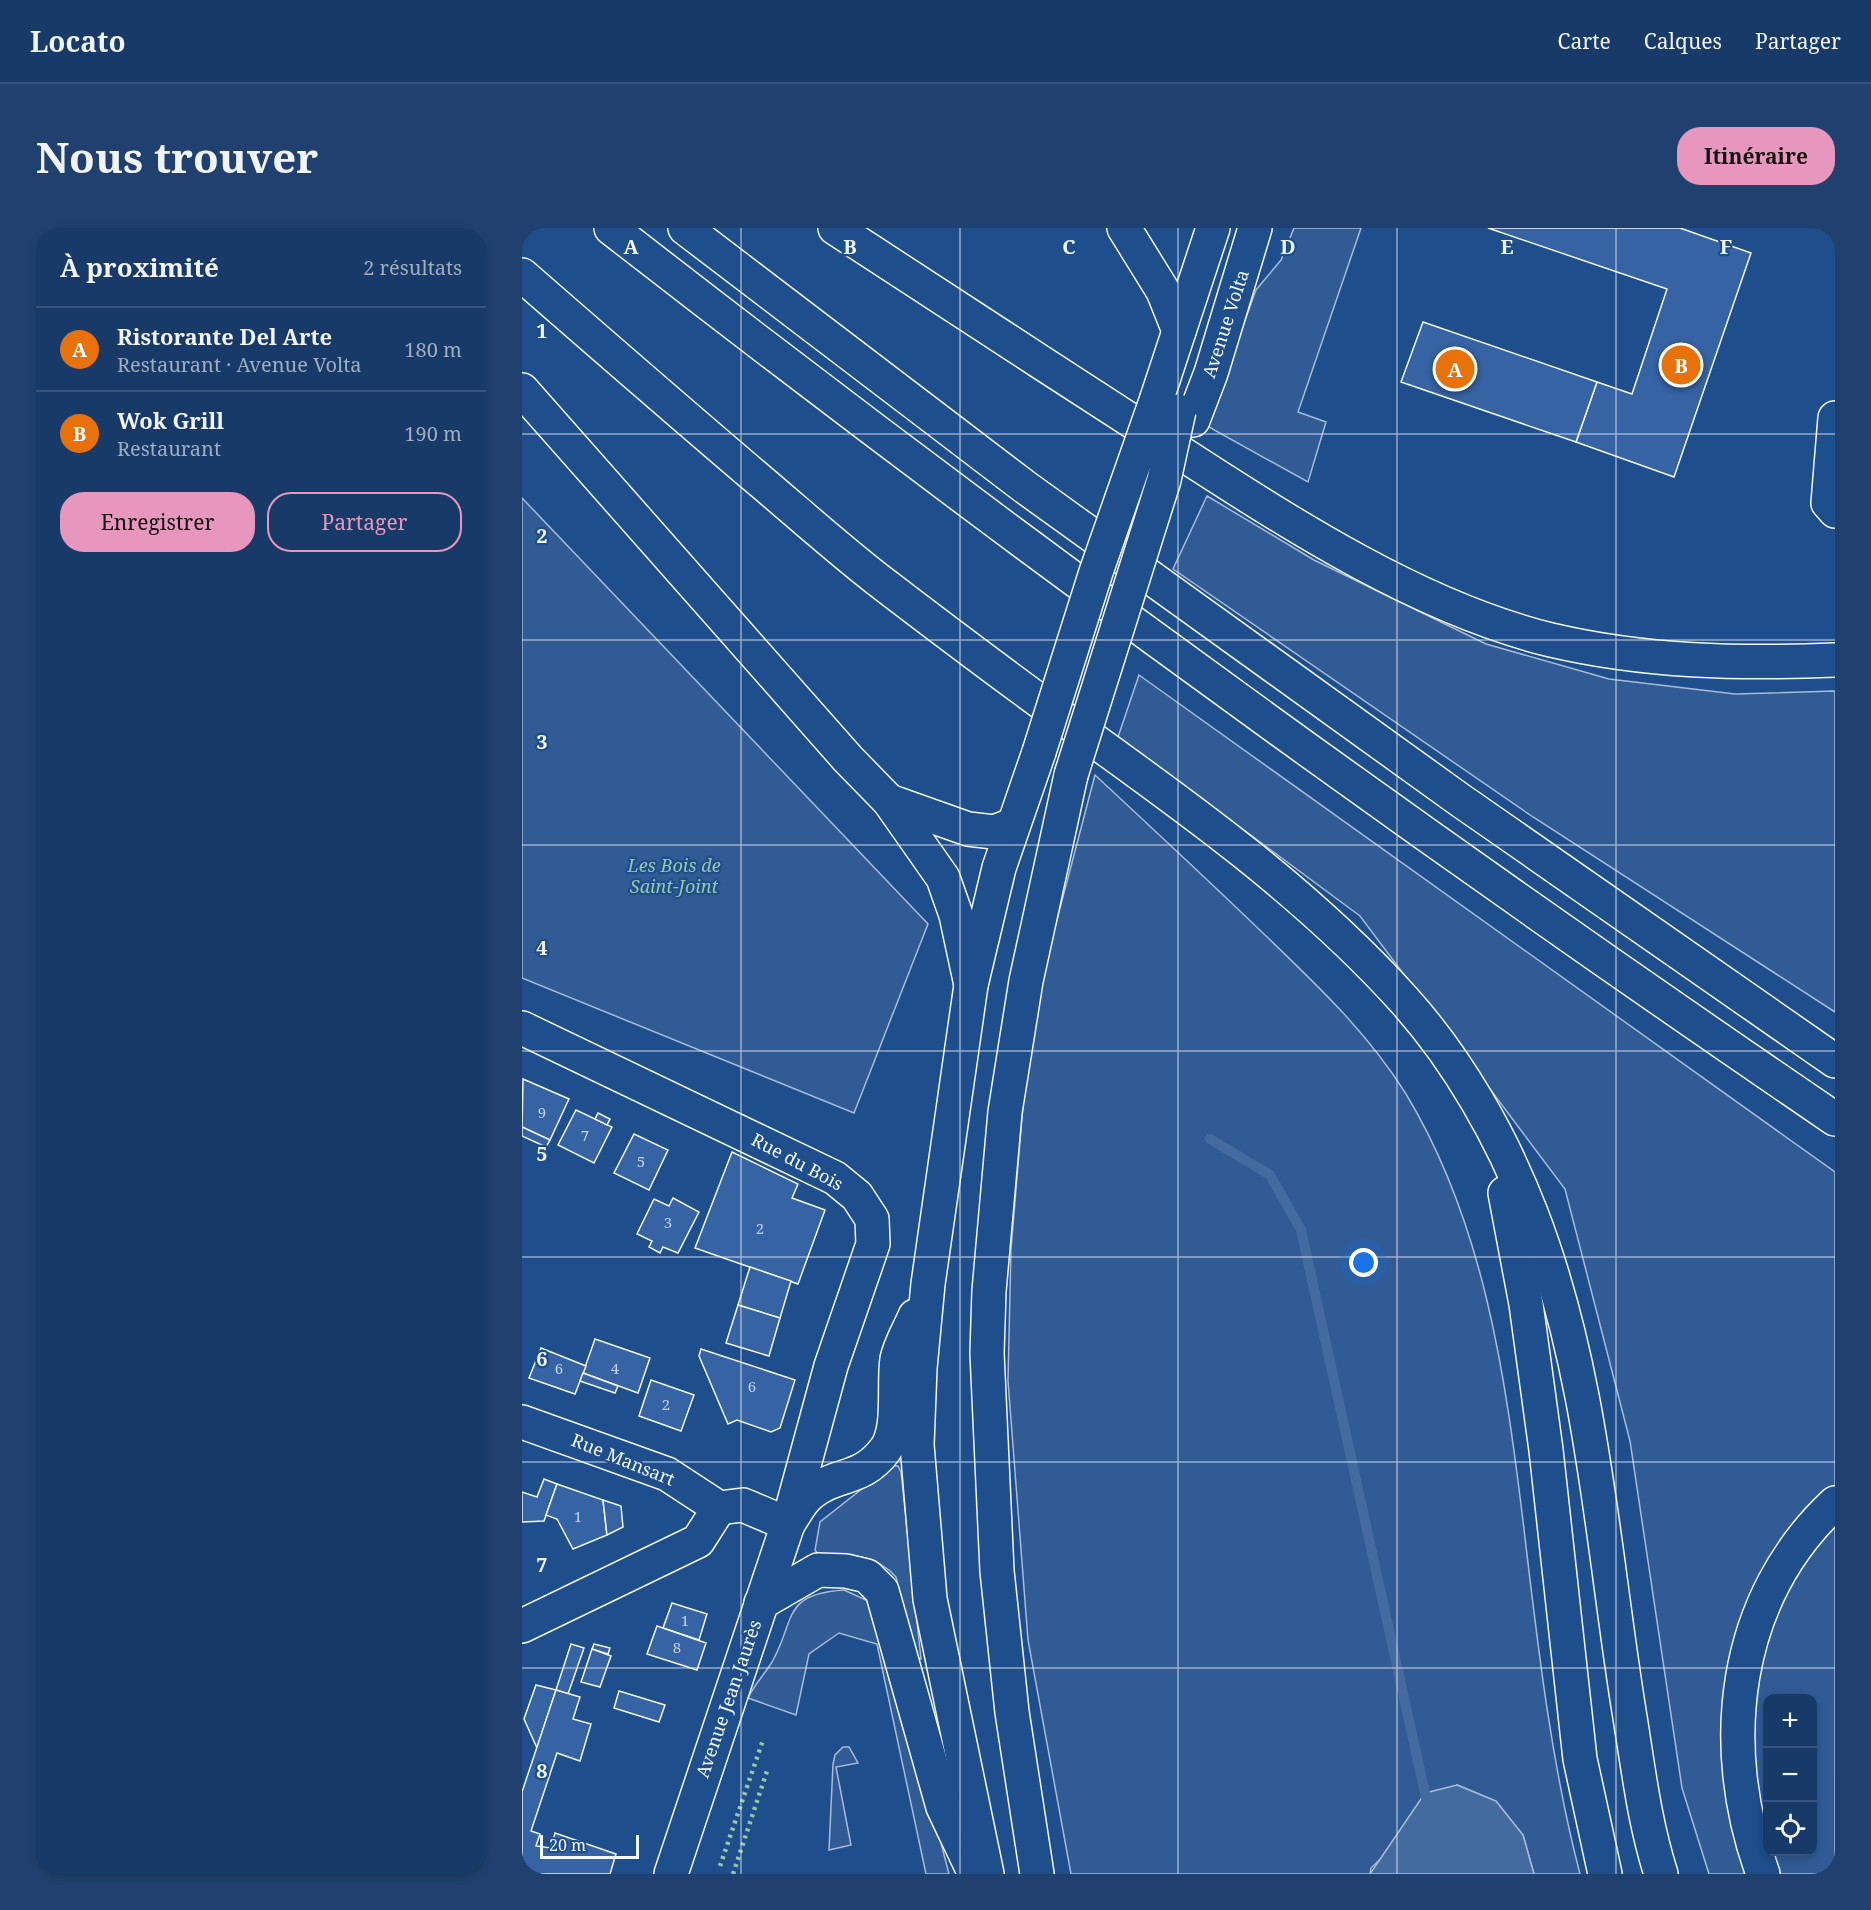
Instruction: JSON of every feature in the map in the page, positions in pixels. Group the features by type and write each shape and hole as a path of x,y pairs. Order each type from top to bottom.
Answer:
{"main road":[{"path":"611,228 1004,529 1671,1008 1835,1119"},
{"path":"685,228 1045,501 1460,801 1835,1061"},
{"path":"835,228 1229,484 1354,559 1486,620 1550,639 1624,654 1763,663 1835,660"},
{"path":"1124,228 1163,291 1179,332"},
{"path":"1036,1874 1012,1712 997,1571 987,1353 992,1257 1005,1112 1032,948 1071,775 1164,480 1176,410 1179,332 1213,228"},
{"name":"Avenue Volta","path":"1176,410 1211,373 1255,228"},
{"path":"522,274 862,567 994,669 1151,781 1325,922 1407,1003 1445,1053 1475,1100 1531,1212 1569,1330 1593,1454 1650,1839 1661,1874"},
{"path":"522,390 889,801 950,891 971,985"},
{"path":"987,1874 930,1599 917,1445 920,1368 928,1284 971,985 999,868 1039,752 1096,572 1176,410"},
{"path":"1835,418 1828,503 1835,511"},
{"path":"889,801 968,829 994,832 1064,811"},
{"name":"Rue du Bois","path":"522,1028 835,1179 857,1196 872,1219 873,1244 831,1366 788,1524"},
{"path":"1475,1100 1502,1182 1516,1240 1546,1450 1580,1759 1605,1874"},
{"path":"522,1626 698,1541 719,1508 743,1505 788,1524 810,1494 837,1479 857,1475 874,1463 887,1448 893,1430 897,1357 928,1284"},
{"name":"Rue Mansart","path":"522,1422 667,1474 719,1508"},
{"path":"1763,1874 1752,1844 1738,1766 1736,1727 1740,1682 1749,1640 1765,1597 1788,1557 1835,1503"},
{"name":"Avenue Jean Jaurès","path":"671,1874 788,1524"},
{"path":"761,1603 818,1570 846,1571 867,1576 882,1591 943,1807 975,1874"}],"green space":[{"path":"1294,228 1361,228 1298,412 1326,422 1308,482 1207,426 1256,290 1281,260"},
{"path":"1207,496 1314,560 1486,644 1609,679 1735,694 1835,691 1835,1012 1533,817 1173,569"},
{"name":"Les Bois de Saint-Joint","path":"522,498 928,924 854,1113 522,978"},
{"path":"1139,675 1835,1172 1835,1874 1709,1874 1682,1788 1630,1441 1565,1189 1360,916 1118,737"},
{"path":"1095,775 1244,915 1340,1010 1391,1072 1433,1143 1455,1194 1473,1247 1499,1355 1516,1466 1552,1743 1580,1874 1534,1874 1523,1835 1496,1801 1457,1785 1371,1868 1370,1874 1071,1874 1028,1640 1008,1381 1011,1249 1026,1070 1044,969"},
{"path":"891,1466 898,1466 901,1472 921,1659 916,1659 896,1577 888,1569 870,1559 850,1555 818,1554 815,1550 820,1522"},
{"path":"844,1590 866,1600 877,1613 895,1664 949,1874 926,1874 877,1644 839,1633 809,1654 796,1715 748,1698 772,1662 793,1612 800,1603 810,1597"},
{"path":"843,1747 849,1747 858,1763 836,1767 851,1845 829,1850 833,1764 835,1755"}],"shaded area":[{"path":"1457,1785 1496,1801 1523,1835 1534,1874 1370,1874 1425,1793"}],"building":[{"path":"1488,228 1680,228 1751,253 1674,477 1576,442 1597,382 1632,394 1667,289"},
{"path":"1423,322 1597,382 1576,442 1401,382"},
{"path":"523,1079 569,1099 550,1140 522,1127"},
{"path":"576,1110 612,1127 594,1163 558,1145"},
{"path":"598,1113 610,1119 607,1125 595,1119"},
{"path":"522,1127 550,1140 546,1147 522,1136"},
{"path":"634,1134 668,1150 649,1190 614,1173"},
{"path":"732,1152 798,1184 792,1198 825,1210 798,1284 695,1248"},
{"path":"673,1198 699,1212 678,1253 663,1247 660,1253 649,1247 652,1241 637,1234 654,1199 669,1206"},
{"path":"750,1267 791,1281 780,1318 738,1305"},
{"path":"738,1305 780,1318 769,1356 726,1343"},
{"path":"595,1339 650,1358 638,1393 583,1373"},
{"path":"541,1348 586,1366 575,1394 529,1378"},
{"path":"701,1349 795,1380 780,1428 771,1432 737,1420 728,1424 699,1356"},
{"path":"583,1373 618,1386 615,1393 580,1381"},
{"path":"651,1380 694,1395 681,1431 639,1416"},
{"path":"544,1479 557,1484 544,1521 522,1522 522,1492 537,1497"},
{"path":"557,1484 603,1500 607,1535 573,1549 557,1519 546,1515"},
{"path":"603,1500 621,1506 623,1527 607,1535"},
{"path":"672,1603 707,1614 699,1640 663,1628"},
{"path":"657,1626 706,1643 697,1670 647,1654"},
{"path":"571,1644 584,1648 568,1694 556,1690"},
{"path":"594,1644 610,1648 608,1654 592,1649"},
{"path":"592,1649 611,1656 600,1687 581,1682"},
{"path":"536,1685 556,1690 537,1748 524,1719"},
{"path":"556,1690 580,1697 573,1719 591,1724 580,1761 557,1753 531,1831 540,1834 536,1846 551,1848 555,1833 616,1854 610,1874 522,1874 522,1792"},
{"path":"619,1691 665,1705 659,1722 614,1708"}],"waterway":[{"path":"1210,1139 1270,1175 1301,1230 1428,1807"}],"hedge":[{"path":"720,1866 763,1740"},
{"path":"733,1874 768,1768"}],"place":[{"name":"Wok Grill","path":"1681,365"},
{"name":"Ristorante Del Arte","path":"1455,369"}]}
